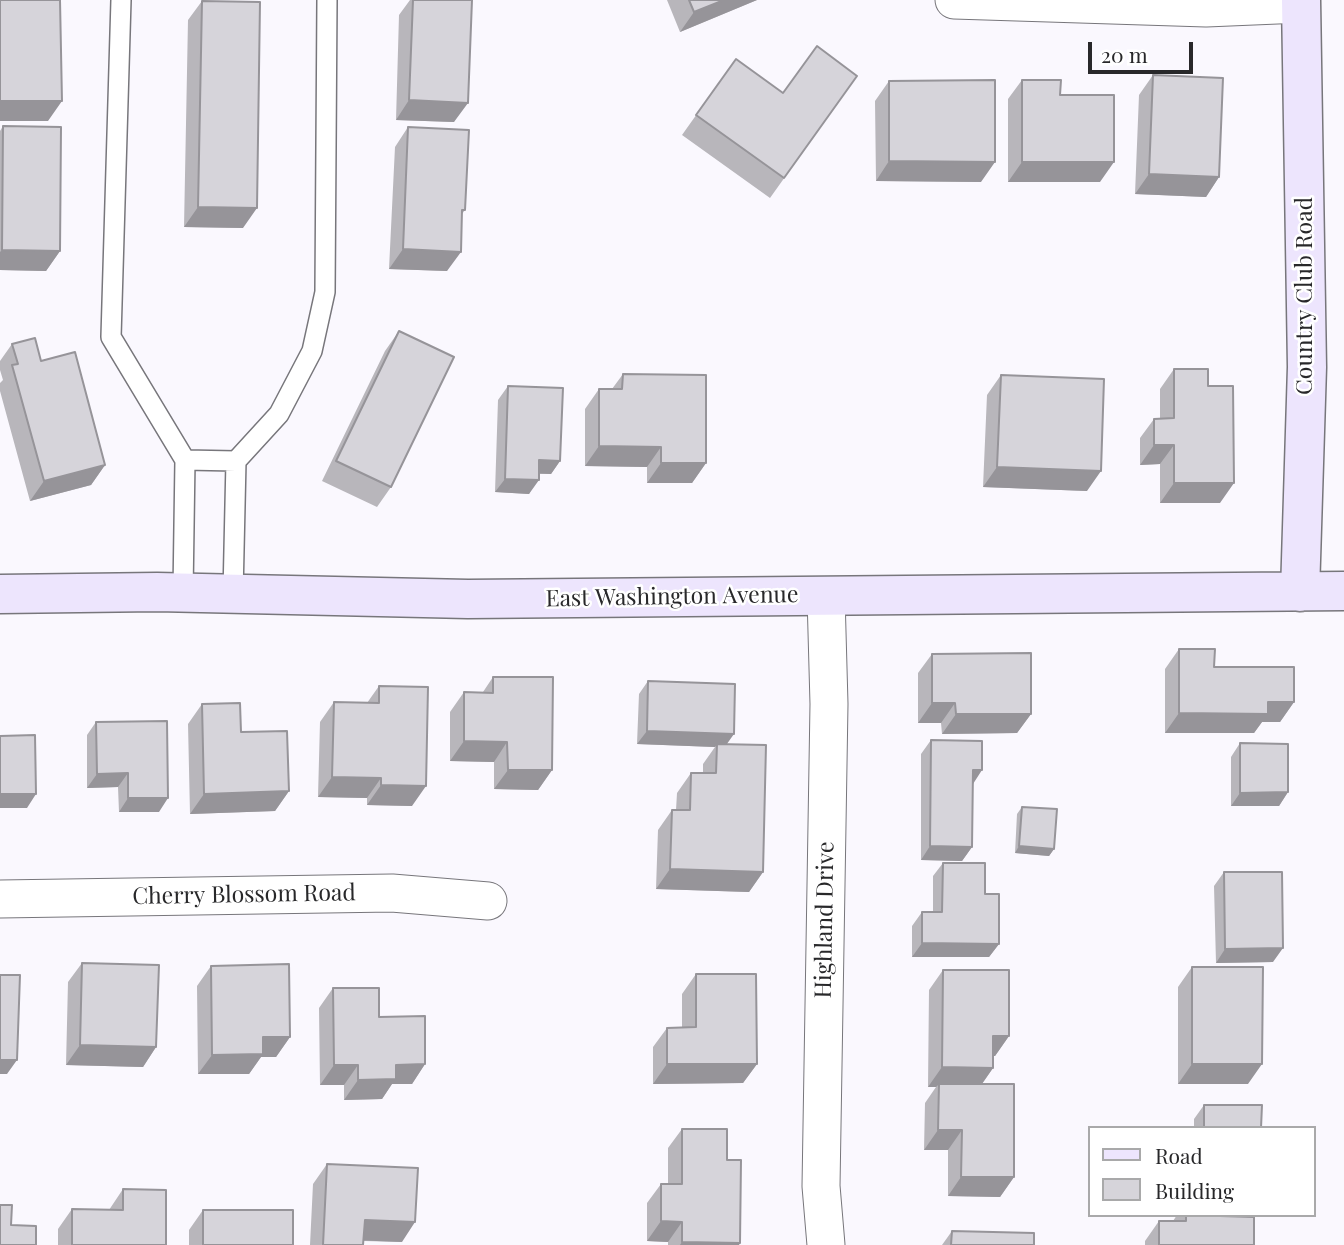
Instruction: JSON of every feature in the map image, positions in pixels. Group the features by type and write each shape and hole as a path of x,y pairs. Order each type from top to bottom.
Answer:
{"street":[{"path":"954,0 1206,8 1301,2"},
{"name":"Country Club Road","path":"1300,592 1307,367 1301,2"},
{"name":"East Washington Avenue","path":"0,594 183,592 468,598 1344,592"},
{"name":"Highland Drive","path":"825,1245 821,1186 830,704 826,596"},
{"name":"Cherry Blossom Road","path":"0,899 392,893 488,901"}],"lane":[{"path":"121,0 111,337 186,460 183,592"},
{"path":"233,594 236,461 279,414 313,351 325,292 327,0"},
{"path":"186,460 236,461"}],"building":[{"path":"0,0 60,0 62,101 0,101"},
{"path":"413,0 472,0 468,103 409,100"},
{"path":"689,0 724,0 694,12"},
{"path":"202,1 260,2 257,208 198,207"},
{"path":"817,46 857,76 784,178 696,115 736,59 783,93"},
{"path":"1153,75 1223,78 1219,177 1149,174"},
{"path":"995,80 995,162 889,161 889,81"},
{"path":"1022,80 1061,80 1060,95 1114,95 1114,162 1022,162"},
{"path":"3,126 61,127 60,251 2,250"},
{"path":"408,127 469,130 461,252 403,249"},
{"path":"399,331 454,357 391,487 336,461"},
{"path":"35,338 41,361 75,352 105,465 44,481 12,365 18,364 12,344"},
{"path":"1174,369 1208,369 1208,386 1233,386 1234,483 1174,483 1174,445 1154,445 1154,419 1174,418"},
{"path":"623,374 706,375 706,463 661,463 661,447 599,446 599,389 622,389"},
{"path":"1001,375 1104,379 1101,471 997,467"},
{"path":"508,386 563,388 560,461 539,460 539,480 505,479"},
{"path":"1179,649 1215,649 1214,667 1294,667 1294,702 1268,702 1268,714 1179,713"},
{"path":"1031,653 1031,714 956,714 955,703 932,703 932,654"},
{"path":"493,677 553,677 552,770 508,770 507,742 464,741 464,692 493,693"},
{"path":"648,681 735,684 734,734 647,731"},
{"path":"379,686 428,687 426,786 381,785 381,778 332,777 334,702 379,703"},
{"path":"240,703 241,732 287,731 289,791 204,794 202,704"},
{"path":"167,721 168,798 128,798 128,773 97,774 96,722"},
{"path":"35,735 36,794 0,794 0,736"},
{"path":"931,740 982,741 982,770 973,770 972,847 930,846"},
{"path":"1240,743 1288,744 1288,792 1240,793"},
{"path":"717,744 766,745 763,872 670,869 672,810 690,810 691,773 716,773"},
{"path":"1022,807 1057,809 1054,849 1019,846"},
{"path":"943,863 985,863 985,894 999,894 999,944 922,943 922,912 942,912"},
{"path":"1224,872 1282,872 1283,948 1225,949"},
{"path":"82,963 159,965 156,1047 80,1045"},
{"path":"289,964 290,1037 263,1037 263,1054 212,1055 211,966"},
{"path":"1192,967 1263,967 1262,1064 1192,1064"},
{"path":"943,970 1009,970 1009,1036 993,1036 993,1068 942,1067"},
{"path":"696,974 756,974 757,1064 667,1064 667,1028 696,1027"},
{"path":"0,975 20,975 17,1060 0,1060"},
{"path":"333,988 379,988 379,1017 425,1016 425,1064 396,1065 396,1079 358,1080 358,1065 334,1065"},
{"path":"939,1084 1014,1084 1014,1177 961,1177 962,1130 938,1130"},
{"path":"1204,1105 1262,1105 1261,1126 1204,1126"},
{"path":"682,1129 727,1129 727,1160 741,1160 740,1243 682,1242 682,1222 661,1221 661,1184 682,1184"},
{"path":"327,1164 418,1168 415,1222 365,1220 363,1245 323,1245"},
{"path":"123,1189 166,1190 166,1245 72,1245 72,1209 123,1210"},
{"path":"0,1205 12,1205 11,1225 36,1226 36,1245 0,1245"},
{"path":"203,1210 293,1210 293,1245 203,1245"},
{"path":"1186,1217 1254,1217 1254,1245 1159,1245 1159,1221 1186,1221"},
{"path":"952,1231 1034,1233 1034,1245 951,1245"}]}
